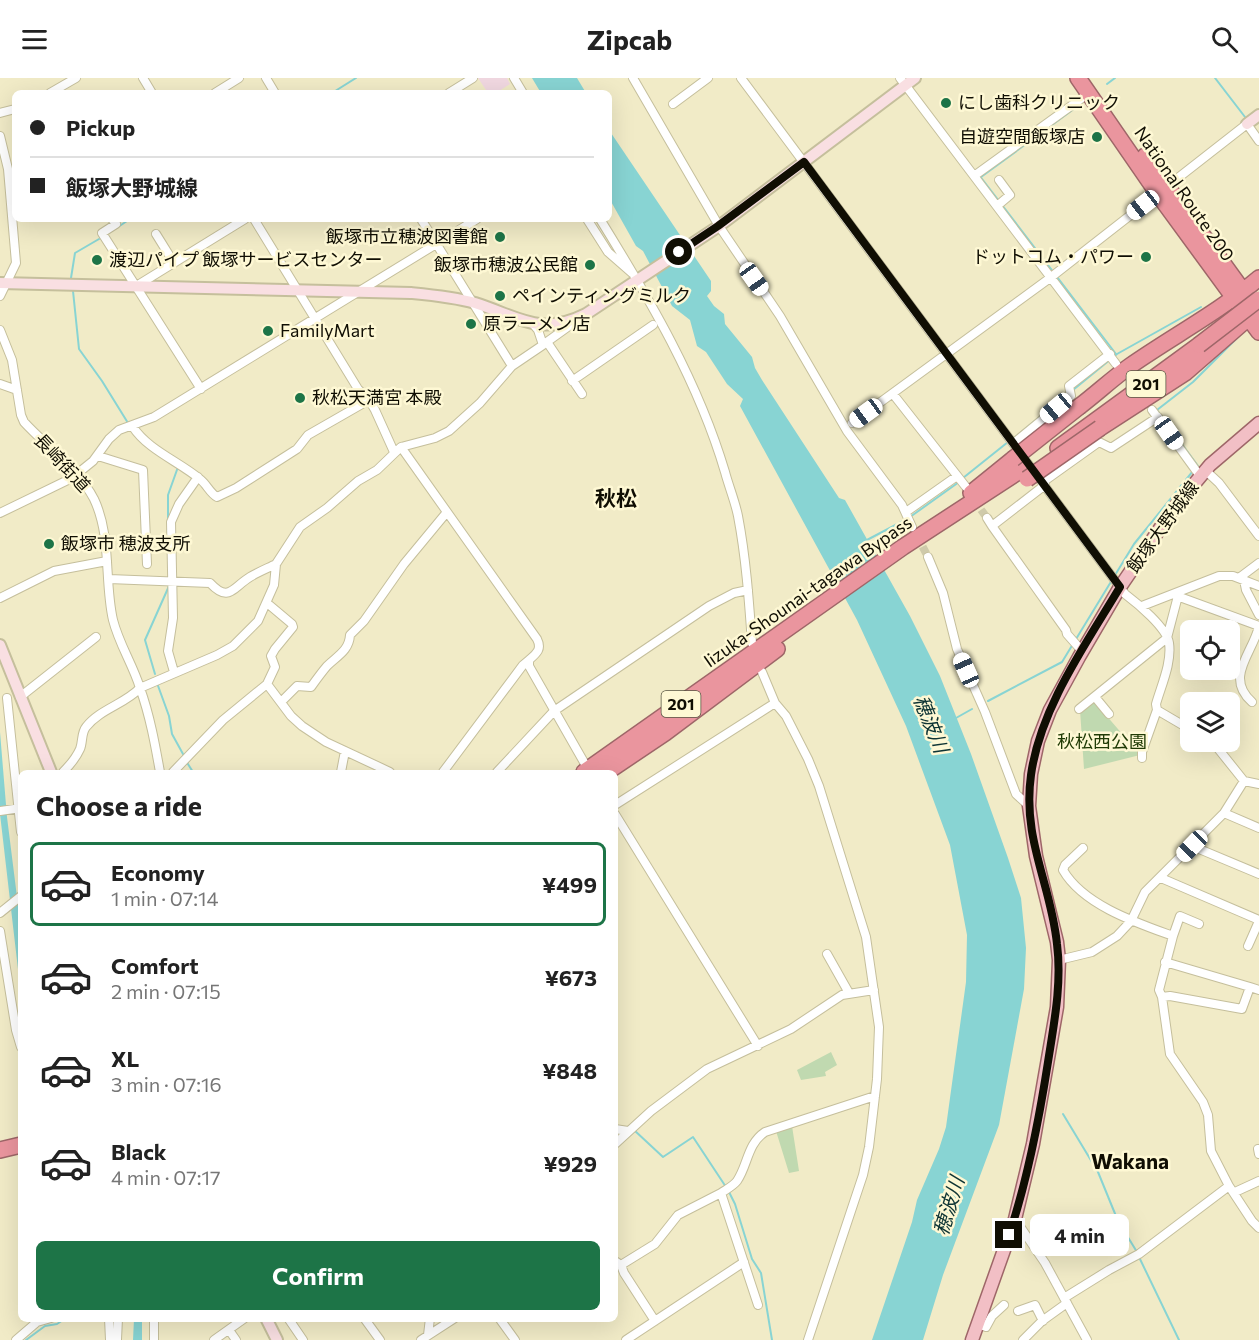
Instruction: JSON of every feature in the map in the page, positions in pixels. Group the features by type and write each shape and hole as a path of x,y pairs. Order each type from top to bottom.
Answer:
{"highway":[{"name":"National Route 200","path":"1078,78 1089,86 1238,294 1255,310 1259,332"},
{"path":"1021,471 1073,396 1128,368 1259,278"},
{"path":"1021,471 1185,373 1255,310"},
{"name":"Iizuka-Shounai-tagawa Bypass","path":"591,770 1021,471 1096,425 1199,345 1255,310"},
{"name":"Iizuka-Shounai-tagawa Bypass","path":"906,551 1002,490 1021,471"},
{"name":"Iizuka-Shounai-tagawa Bypass","path":"610,770 665,733 779,641"},
{"path":"0,1140 18,1135"},
{"path":"0,1150 18,1146"}],"main road":[{"name":"飯塚大野城線","path":"972,1340 1015,1220 1033,1144 1057,1007 1059,960 1055,928 1036,856 1029,806 1031,774 1038,741 1050,710 1080,649 1119,585 1201,473 1259,423"}],"street":[{"path":"55,90 75,78"},
{"path":"220,90 239,78"},
{"path":"454,90 473,78"},
{"path":"633,78 718,226 780,316 847,431 909,519 961,481 892,394"},
{"path":"673,104 708,78"},
{"path":"741,78 1125,594 1142,606 1167,638 1168,661 1156,704 1157,710 1142,758"},
{"path":"109,579 210,583 218,591 225,593 230,592 249,577 276,564 300,527 327,508 358,481 376,470 397,449 435,438 449,431 480,403 512,366 638,277 718,226 804,162 902,82 915,78"},
{"path":"902,82 974,176 1000,204 1054,275 1113,359 1069,386 1073,396 1012,441"},
{"path":"974,176 1089,86"},
{"path":"852,423 1054,275 1259,115"},
{"path":"1247,124 1259,141"},
{"path":"0,136 8,169 12,216"},
{"path":"999,180 1010,195 1000,204"},
{"path":"0,296 3,283 16,263 13,222"},
{"path":"114,222 116,224 102,233 201,388"},
{"path":"136,286 237,222"},
{"path":"256,222 358,389 369,400 397,449 447,512 537,639 539,651 523,665 444,770"},
{"path":"423,222 512,366"},
{"path":"0,513 78,475 98,456 115,434 154,417 472,222"},
{"path":"589,222 608,252 638,277"},
{"path":"602,222 638,277 685,366 714,437 737,514 748,590 752,643"},
{"path":"156,234 174,263"},
{"path":"3,283 411,292 474,303 533,324 556,325 571,322 586,314"},
{"path":"533,324 582,394"},
{"path":"572,381 653,325"},
{"name":"長崎街道","path":"0,330 12,360 24,422 78,475 99,511 114,622 140,687 152,729 160,770"},
{"path":"0,384 17,390"},
{"path":"133,426 144,440 198,477 218,497 297,449 308,435 369,400"},
{"path":"1080,649 989,522 1099,442 1111,448 1155,413 1192,465 1219,483 1259,536"},
{"path":"98,456 143,470 147,564"},
{"path":"174,672 168,651 173,618 171,522 179,504 198,477"},
{"path":"0,507 13,506"},
{"path":"282,701 297,686 311,687 328,665 338,659 350,643 350,635 364,621 404,564 447,512"},
{"path":"928,557 943,593 957,649 985,712 1016,794 1029,806"},
{"path":"0,598 54,571 107,561"},
{"path":"1242,579 1259,563"},
{"path":"64,770 80,749 87,726 134,694 140,687 233,646 258,621 276,578 276,564"},
{"path":"1142,606 1178,594 1219,576 1242,579 1259,586"},
{"path":"1242,579 1259,615"},
{"path":"498,770 554,711 709,606 734,593 748,590"},
{"path":"1178,594 1259,626 1255,641 1243,661 1240,672 1241,690 1252,702"},
{"path":"1079,709 1167,638 1178,594"},
{"path":"175,770 224,720 267,684 275,667 271,656 293,627 267,603"},
{"path":"20,697 96,637"},
{"path":"0,645 50,770"},
{"path":"529,660 529,666 587,770"},
{"path":"762,672 775,703 786,716 819,786 866,937 879,1027 875,1096 863,1175 808,1340"},
{"path":"267,684 291,716 302,726 326,742 386,770"},
{"path":"1095,697 1109,714"},
{"path":"7,698 18,800"},
{"path":"618,803 775,703"},
{"path":"1157,710 1180,724"},
{"path":"341,770 345,751"},
{"path":"1221,752 1244,781 1259,784"},
{"path":"1059,960 1099,949 1117,936 1131,921 1145,892 1224,813 1244,781"},
{"path":"0,811 18,809"},
{"path":"1224,813 1259,828"},
{"path":"618,819 758,1046"},
{"path":"1192,846 1259,874"},
{"path":"1083,849 1065,864 1063,872 1081,890 1104,908 1131,921 1173,936"},
{"path":"1161,878 1259,921 1248,946"},
{"path":"0,913 18,898"},
{"path":"1198,924 1180,916 1165,962 1159,990 1170,1054 1203,1102 1208,1115 1211,1150 1232,1190 1259,1228"},
{"path":"0,931 18,1037"},
{"path":"827,954 849,993"},
{"path":"1165,962 1259,990"},
{"path":"1162,997 1170,996 1242,1009 1250,987"},
{"path":"618,1141 707,1070 791,1029 834,999 849,993 874,990"},
{"path":"655,1321 618,1263 655,1244 678,1215 722,1193 738,1179 752,1145 765,1132 875,1096"},
{"path":"618,1129 628,1131"},
{"path":"1023,1340 1065,1300 1109,1269 1139,1254 1232,1190 1259,1181"},
{"path":"722,1193 758,1305"},
{"path":"1015,1220 1045,1263 1087,1340"},
{"path":"626,1340 744,1262"},
{"path":"978,1324 986,1327 996,1311 1004,1305"},
{"path":"1018,1311 1035,1305 1043,1321"},
{"path":"16,1340 37,1322"},
{"path":"109,1322 110,1340"},
{"path":"117,1340 118,1322"},
{"path":"154,1322 154,1340"},
{"path":"214,1340 240,1322"},
{"path":"268,1322 277,1340"},
{"path":"291,1322 303,1340"},
{"path":"367,1322 380,1340"},
{"path":"426,1338 429,1322"},
{"path":"426,1338 449,1322"},
{"path":"502,1322 515,1340"},
{"path":"229,1330 236,1340"}],"shaded area":[{"path":"478,78 507,78 510,84 501,90 486,90"}],"green space":[{"name":"秋松西公園","path":"1093,700 1136,750 1141,751 1140,755 1084,769 1080,710"},
{"path":"831,1052 837,1065 825,1072 826,1076 801,1080 797,1070"},
{"path":"792,1126 799,1171 789,1173 776,1131"}],"water":[{"path":"532,78 577,78 584,90 539,90"},
{"name":"穂波川","path":"612,134 711,281 711,291 707,296 724,314 725,324 752,357 762,380 839,498 845,500 910,616 940,676 971,754 1021,898 1026,948 1024,989 999,1125 943,1275 923,1340 872,1340 912,1222 917,1200 946,1127 966,982 967,935 950,845 906,726 857,620 740,406 743,399 727,384 706,352 697,346 690,320 672,306 643,251 636,246 612,203"},
{"path":"0,732 7,817 18,905 18,969 0,814"},
{"path":"134,1322 142,1322 142,1340 133,1340"}],"waterway":[{"path":"337,90 356,78"},
{"path":"1107,84 1115,78"},
{"path":"1215,78 1245,117"},
{"path":"981,177 1082,103"},
{"path":"979,175 1116,354"},
{"path":"118,227 126,222"},
{"path":"71,278 75,253 99,239"},
{"path":"73,291 79,349 128,423"},
{"path":"1073,390 1117,354 1201,307"},
{"path":"1197,467 1157,410 1193,382 1240,335"},
{"path":"1013,439 1059,401"},
{"path":"963,478 1008,442"},
{"path":"168,520 168,495 178,467 176,466"},
{"path":"988,701 1062,662 1134,544 1193,471"},
{"path":"910,517 959,482"},
{"path":"865,541 905,520"},
{"path":"155,674 145,640 169,586"},
{"path":"157,683 169,716 172,734 183,754"},
{"path":"956,718 972,709"},
{"path":"186,761 192,770"},
{"path":"1063,1114 1098,1172 1118,1221 1137,1252"},
{"path":"634,1130 663,1157 693,1137 726,1187"},
{"path":"729,1192 752,1259 761,1273 772,1340"},
{"path":"1139,1257 1179,1340"},
{"path":"26,1340 45,1326 60,1322"}],"tunnel":[{"path":"1122,371 1139,392"},
{"path":"974,500 987,518"},
{"path":"917,536 928,557"}],"place":[{"name":"にし歯科クリニック","path":"946,103"},
{"name":"自遊空間飯塚店","path":"1097,137"},
{"name":"飯塚市立穂波図書館","path":"500,237"},
{"name":"ドットコム・パワー","path":"1146,257"},
{"name":"渡辺パイプ 飯塚サービスセンター","path":"97,260"},
{"name":"飯塚市穂波公民館","path":"590,265"},
{"name":"ペインティングミルク","path":"500,296"},
{"name":"原ラーメン店","path":"471,324"},
{"name":"FamilyMart","path":"268,331"},
{"name":"秋松天満宮 本殿","path":"300,398"},
{"name":"飯塚市 穂波支所","path":"49,544"}],"district":[{"name":"秋松","path":"616,499"},
{"name":"Wakana","path":"1130,1162"}],"route":[{"path":"679,252 804,162 1120,587 1078,657 1050,710 1038,741 1031,774 1029,806 1031,831 1055,928 1059,975 1057,1007 1033,1144 1015,1220 1009,1235"}]}
